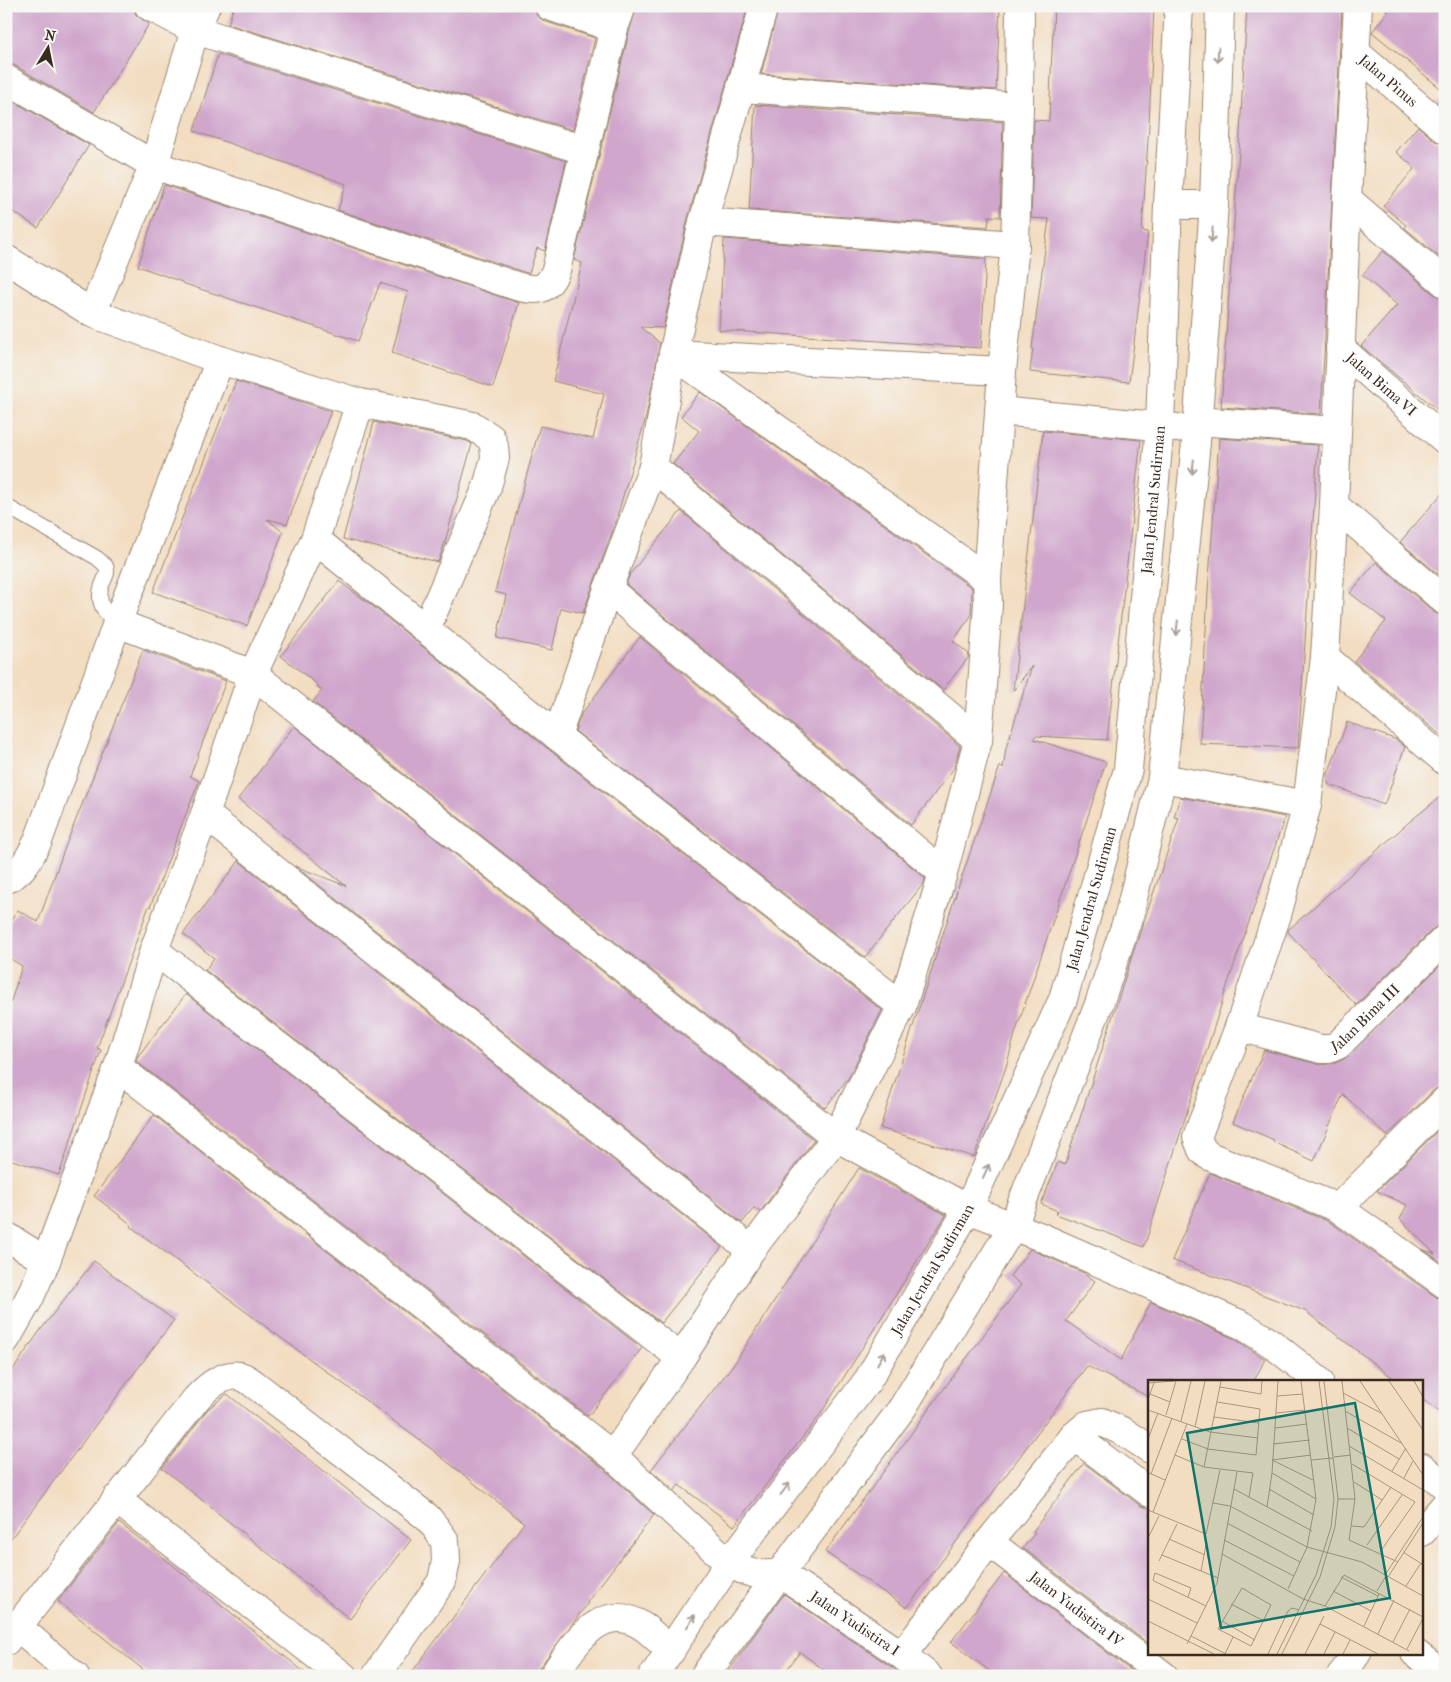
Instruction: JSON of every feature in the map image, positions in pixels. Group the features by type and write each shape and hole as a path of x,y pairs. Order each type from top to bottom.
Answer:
{"street":[{"path":"149,6 201,18 584,150"},
{"path":"6,79 154,165 516,286 531,289 544,288 549,284 556,270 618,17 549,6"},
{"path":"557,736 653,467 673,354 703,222 764,6"},
{"path":"613,1456 681,1358 751,1250 836,1137 902,1006 943,873 978,740 999,411 1015,245 1020,6"},
{"name":"Jalan Jendral Sudirman","path":"653,1676 729,1563 868,1380 968,1209 1063,999 1128,769 1160,426 1168,205 1179,6"},
{"path":"704,1676 903,1407 1013,1226 1102,995 1129,915 1162,778 1196,426 1214,205 1220,6"},
{"path":"1358,6 1325,657 1307,805 1278,915 1239,1027 1197,1138 1202,1150 1209,1156 1338,1208 1444,1281"},
{"path":"92,313 154,165 201,18"},
{"name":"Jalan Pinus","path":"1355,52 1445,129"},
{"path":"741,88 1019,106"},
{"path":"1347,199 1445,283"},
{"path":"1168,205 1214,205"},
{"path":"703,222 1015,245"},
{"path":"6,259 92,313 220,360 360,403 473,426 491,438 495,458 487,487 426,629"},
{"name":"Jalan Bima VI","path":"1340,348 1445,440"},
{"path":"673,354 1002,371"},
{"path":"673,354 987,579"},
{"path":"6,878 20,870 29,859 38,841 117,623 220,360"},
{"path":"6,1339 29,1299 46,1260 118,1067 154,950 205,814 253,674 315,539 360,403"},
{"path":"999,411 1160,426 1336,431"},
{"path":"653,467 978,740"},
{"path":"1334,505 1445,602"},
{"path":"315,539 557,736 902,1006"},
{"path":"608,589 943,873"},
{"path":"117,623 253,674 836,1137 968,1209 1050,1240 1242,1325 1271,1343 1318,1380"},
{"path":"1325,657 1445,761"},
{"path":"1162,778 1307,805"},
{"path":"205,814 751,1250"},
{"name":"Jalan Bima III","path":"1239,1027 1321,1049 1329,1049 1338,1045 1445,939"},
{"path":"154,950 681,1358"},
{"path":"118,1067 613,1456 729,1563 749,1573 762,1575 780,1573"},
{"path":"1338,1208 1445,1101"},
{"path":"6,1236 46,1260"},
{"path":"75,1676 12,1634 196,1399 217,1381 231,1376 242,1376 427,1518 445,1540 446,1561 442,1581 376,1676"},
{"path":"902,1655 1074,1436 1087,1425 1102,1422 1124,1432 1148,1448"},
{"path":"1074,1436 1148,1492"},
{"path":"1424,1527 1440,1484"},
{"path":"116,1499 343,1676"},
{"name":"Jalan Yudistira IV","path":"989,1542 1164,1676"},
{"name":"Jalan Yudistira I","path":"780,1573 902,1655 928,1676"},
{"path":"554,1676 579,1639 597,1623 608,1619 632,1621 644,1628 671,1651"},
{"path":"1341,1676 1356,1654"},
{"path":"1417,1654 1445,1676"}],"lane":[{"path":"6,506 97,558 106,566 107,574 100,593 100,599 103,610 108,617 117,623"}],"building":[{"path":"6,6 133,6 136,15 149,24 94,112 14,65 6,63"},
{"path":"234,6 534,6 537,16 544,21 595,38 573,130 228,24"},
{"path":"637,6 748,6 688,218 663,328 640,327 660,343 646,417 615,524 583,613 561,608 552,650 497,638 506,595 495,592 540,426 593,439 604,394 553,381 582,263 574,260 629,32"},
{"path":"779,6 1000,6 996,90 761,74"},
{"path":"1054,6 1154,6 1142,231 1148,232 1129,382 1030,372 1049,219 1031,218 1034,120 1049,121"},
{"path":"1247,6 1342,6 1321,414 1221,407"},
{"path":"1392,6 1445,6 1445,92 1372,32"},
{"path":"218,54 566,161 545,251 537,248 529,273 527,273 338,210 346,184 194,131"},
{"path":"1445,93 1445,108 1437,102"},
{"path":"6,97 89,145 38,228 6,207"},
{"path":"755,105 1003,122 1000,217 989,216 988,227 749,210"},
{"path":"1418,126 1435,141 1445,144 1445,262 1404,227 1406,225 1383,206 1414,169 1396,152"},
{"path":"164,185 519,303 493,387 392,353 408,292 380,283 358,341 182,283 138,266"},
{"path":"724,239 986,259 981,348 719,330"},
{"path":"1383,251 1435,295 1445,298 1445,416 1361,346 1397,305 1362,275"},
{"path":"236,381 331,411 287,524 267,519 283,532 247,626 153,592"},
{"path":"700,392 972,588 971,616 953,641 969,654 968,658 943,690 673,464 699,431 681,416"},
{"path":"374,422 467,441 472,444 438,562 343,539"},
{"path":"1043,431 1141,440 1107,740 1035,736 1034,739 1106,762 1015,1034 1006,1067 974,1157 880,1128 1000,766 1003,769 1006,748 1032,666 1013,691"},
{"path":"1219,438 1318,445 1298,748 1200,744"},
{"path":"1445,490 1445,580 1400,542"},
{"path":"681,511 960,746 954,768 911,825 626,584 630,574"},
{"path":"1376,562 1435,613 1445,616 1445,739 1354,661 1386,621 1350,593"},
{"path":"339,581 374,607 547,748 882,1010 849,1077 825,1108 313,702 322,690 281,656"},
{"path":"640,637 925,878 924,883 865,957 575,731 582,713"},
{"path":"143,650 226,681 190,776 199,781 149,906 97,1048 101,1050 59,1175 6,1158 6,1017 22,966 6,956 6,927 18,910 38,922 64,850"},
{"path":"1347,722 1397,740 1405,747 1384,805 1328,784 1328,774"},
{"path":"294,726 814,1140 760,1212 754,1208 742,1223 295,866 346,886 238,799"},
{"path":"1445,793 1445,924 1434,928 1356,1005 1288,930 1408,823"},
{"path":"1180,797 1285,817 1229,980 1144,1247 1056,1214 1058,1211 1041,1204 1058,1162 1065,1165 1133,953 1179,818 1174,817"},
{"path":"239,861 722,1247 661,1323 205,970 214,958 183,934"},
{"path":"1445,961 1445,1086 1440,1086 1434,1090 1387,1136 1343,1094 1314,1161 1273,1142 1274,1140 1233,1122 1264,1050 1321,1065 1335,1063 1344,1059"},
{"path":"186,994 642,1348 588,1416 136,1061"},
{"path":"154,1115 603,1468 654,1515 533,1676 409,1676 524,1523 430,1448 130,1226 131,1224 94,1196"},
{"path":"1445,1123 1445,1265 1422,1249 1435,1254 1400,1219 1407,1205 1377,1191"},
{"path":"859,1168 946,1215 820,1415 734,1526 679,1485 674,1491 651,1470 736,1361"},
{"path":"1210,1173 1330,1222 1436,1297 1445,1299 1445,1416 1424,1400 1424,1380 1396,1380 1305,1311 1172,1260"},
{"path":"1030,1249 1084,1273 1095,1281 1066,1321 1121,1360 1151,1302 1235,1339 1265,1359 1254,1380 1148,1380 1148,1396 1087,1366 907,1608 825,1552 1021,1285 1010,1276"},
{"path":"94,1261 174,1320 6,1545 6,1380 39,1332"},
{"path":"227,1394 411,1540 350,1619 162,1468 208,1409"},
{"path":"1084,1463 1141,1506 1148,1508 1148,1643 1023,1548 1035,1533 1033,1531"},
{"path":"119,1523 309,1676 151,1676 58,1601"},
{"path":"1004,1573 1138,1676 996,1676 951,1642"},
{"path":"784,1594 903,1676 832,1676 800,1652 782,1676 725,1676"}]}
